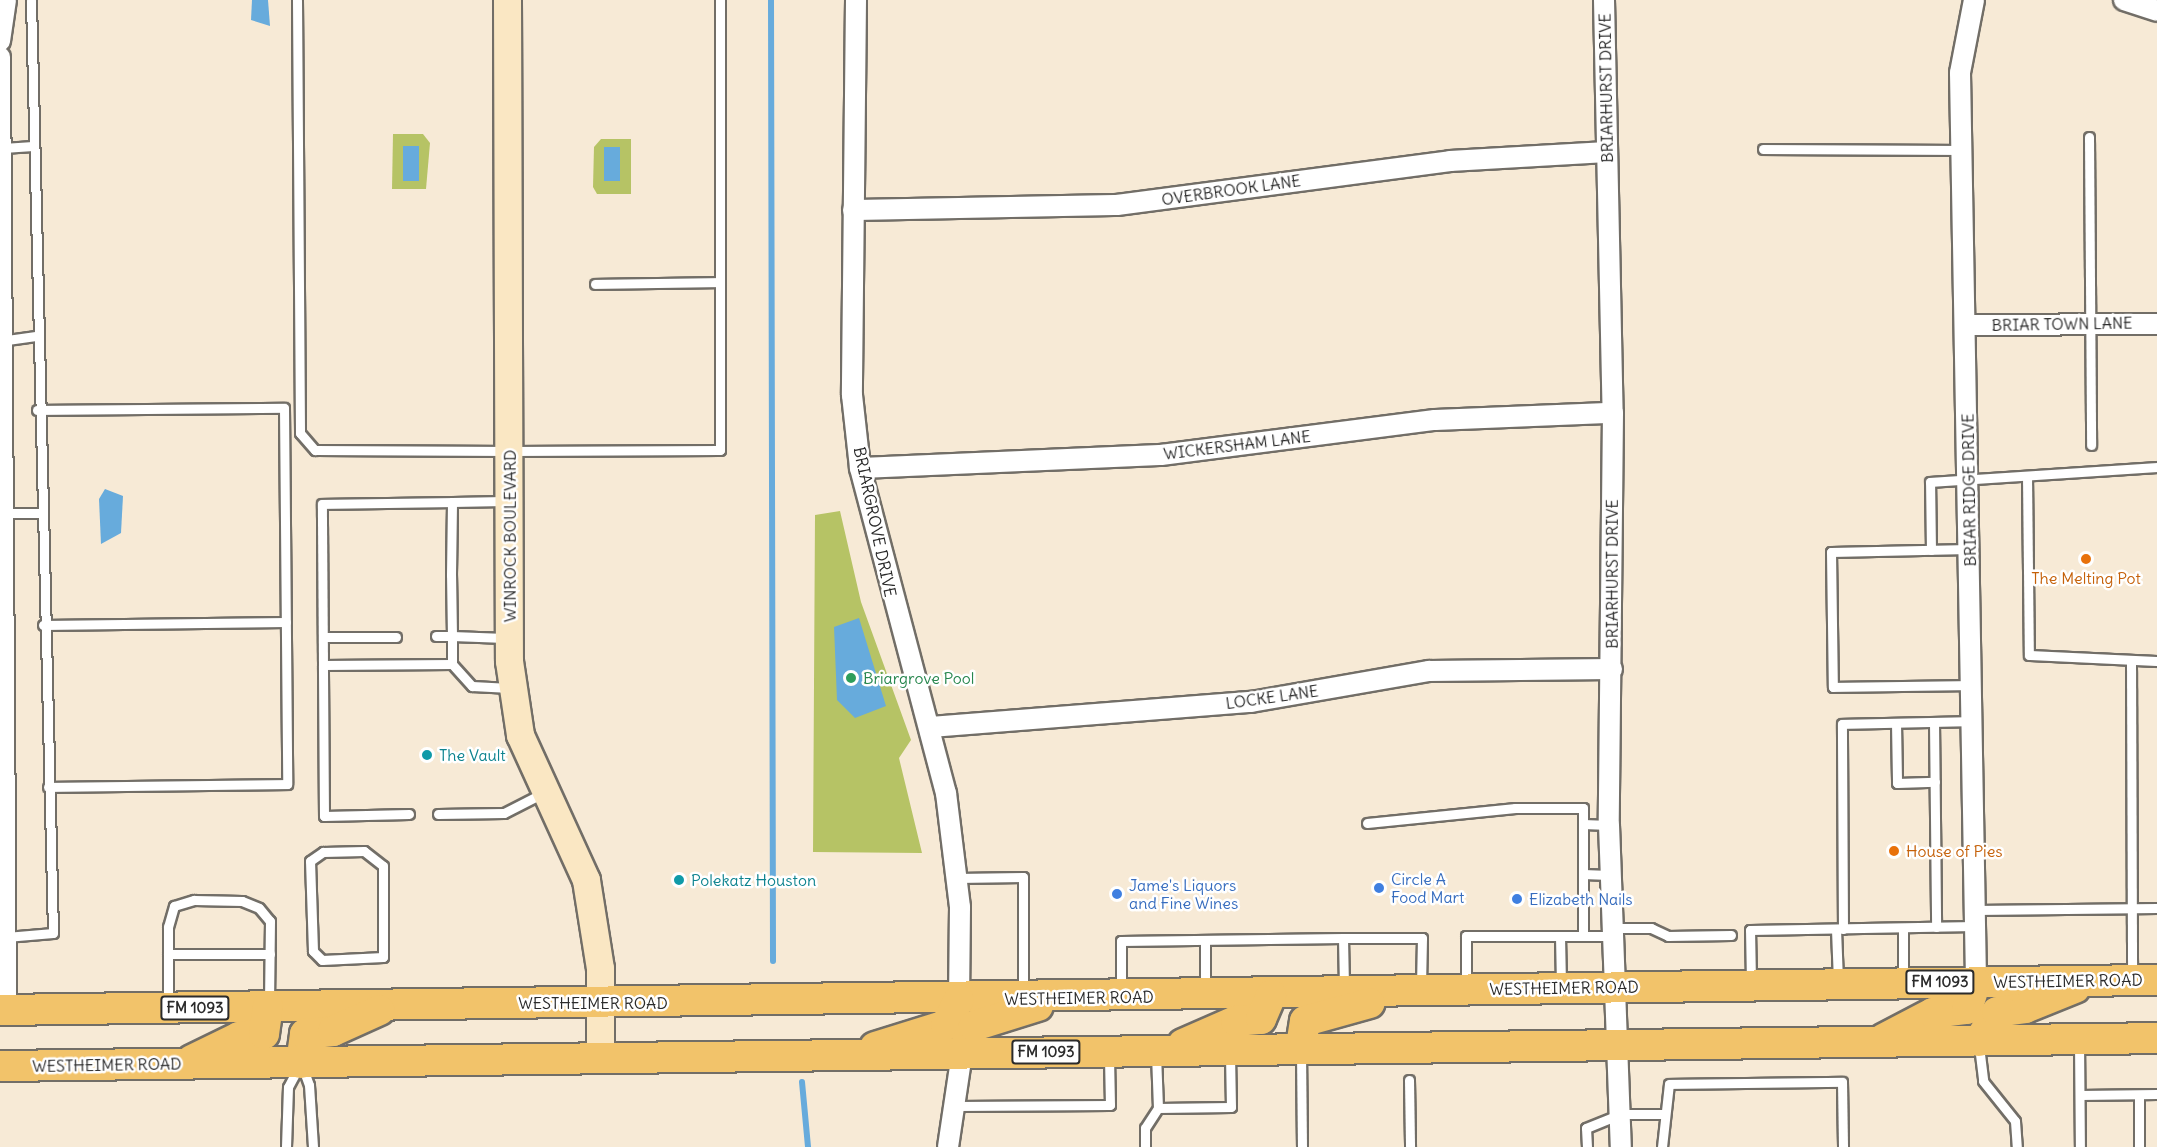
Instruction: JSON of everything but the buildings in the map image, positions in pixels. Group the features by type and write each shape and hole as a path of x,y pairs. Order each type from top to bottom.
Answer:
{"main road":[{"name":"WESTHEIMER ROAD","path":"3,1010 1058,999 1838,982 2145,980"},
{"path":"1979,1041 1997,1012 2025,1008 2092,981"},
{"path":"1878,1042 1933,1013 1966,1009 1976,982"},
{"path":"1301,1046 1305,1021 1416,992"},
{"path":"1163,1050 1236,1021 1261,1019 1271,995"},
{"path":"962,1053 974,1026 1058,999"},
{"path":"861,1053 925,1027 946,1025 959,1000"},
{"path":"301,1063 306,1034 333,1031 391,1005"},
{"path":"184,1064 239,1037 264,1034 268,1006"},
{"name":"WESTHEIMER ROAD","path":"0,1066 301,1063 600,1056 1109,1051 1301,1046 2157,1038"}],"street":[{"path":"0,41 6,0"},
{"name":"WINROCK BOULEVARD","path":"507,0 511,451 509,638 512,688 520,735 586,880 597,945 600,1056"},
{"name":"BRIARGROVE DRIVE","path":"856,0 852,395 860,468 897,618 931,727 957,878 959,1000"},
{"name":"BRIARHURST DRIVE","path":"1604,0 1613,413 1610,932 1619,1043 1621,1147"},
{"name":"BRIAR RIDGE DRIVE","path":"1974,0 1959,73 1969,481 1976,982"},
{"path":"2124,0 2157,11"},
{"path":"0,57 3,148 2,341 5,513 3,821 6,937 3,1010"},
{"name":"OVERBROOK LANE","path":"853,210 1117,206 1450,161 1607,152"},
{"name":"BRIAR TOWN LANE","path":"1966,326 2157,324"},
{"name":"WICKERSHAM LANE","path":"860,468 1161,455 1435,420 1613,413"},
{"name":"LOCKE LANE","path":"931,727 1251,702 1429,671 1612,669"},
{"path":"948,1147 957,1106 962,1053"}],"lane":[{"path":"6,937 53,933 39,513 30,0"},
{"path":"297,0 300,433 315,450 511,451 720,450 720,0"},
{"path":"2089,137 2091,445"},
{"path":"3,148 33,146"},
{"path":"1763,149 1962,150"},
{"path":"595,284 720,282"},
{"path":"2,341 36,336"},
{"path":"37,410 284,408 287,784 48,787"},
{"path":"1931,550 1930,482 2157,467"},
{"path":"2027,476 2029,655 2157,661"},
{"path":"409,814 324,816 322,504 511,501"},
{"path":"452,502 452,664 472,686 512,688"},
{"path":"5,513 39,513"},
{"path":"1970,549 1832,552 1833,687 1971,685"},
{"path":"43,625 286,622"},
{"path":"436,636 509,638"},
{"path":"324,637 396,637"},
{"path":"2131,661 2131,909 2145,980"},
{"path":"323,665 452,664"},
{"path":"1838,982 1842,724 1972,721"},
{"path":"1934,722 1936,927"},
{"path":"1896,723 1897,783 1935,782"},
{"path":"438,814 504,813 545,792"},
{"path":"1367,823 1515,808 1583,808 1584,936"},
{"path":"1583,824 1609,825"},
{"path":"364,850 382,866 383,957 322,960 313,951 310,861 323,852 364,850"},
{"path":"1583,874 1610,875"},
{"path":"957,878 1023,877 1023,999"},
{"path":"168,1008 168,954 174,906 194,900 242,901 259,908 270,921 268,1006"},
{"path":"1751,984 1750,930 1936,927 1975,918 2157,909"},
{"path":"1467,990 1466,936 1584,936 1651,928 1668,936 1731,935"},
{"path":"1903,928 1904,982"},
{"path":"1560,936 1561,988"},
{"path":"1121,998 1121,941 1422,938 1416,992"},
{"path":"1342,939 1344,993"},
{"path":"1204,940 1205,996"},
{"path":"168,954 270,954"},
{"path":"2079,1039 2080,1147"},
{"path":"1979,1041 1983,1081 2015,1121 2017,1147"},
{"path":"1301,1046 1302,1147"},
{"path":"1158,1108 1231,1107 1230,1049"},
{"path":"1145,1147 1145,1128 1158,1108 1163,1050"},
{"path":"957,1106 1110,1105 1109,1051"},
{"path":"286,1147 288,1087 301,1063"},
{"path":"301,1063 309,1085 313,1147"},
{"path":"1409,1080 1410,1147"},
{"path":"1662,1147 1662,1114 1669,1084 1842,1082 1843,1147"},
{"path":"2080,1095 2157,1094"},
{"path":"2139,1095 2139,1147"},
{"path":"1587,1147 1586,1128 1620,1114 1662,1114"}],"green space":[{"path":"393,134 423,134 430,143 426,189 392,189"},
{"path":"601,139 631,139 631,194 597,194 593,187 594,147"},
{"name":"Briargrove Pool","path":"840,511 861,602 911,740 899,758 922,853 813,852 815,515"}],"water":[{"path":"252,0 268,0 270,26 251,20"},
{"path":"403,146 419,146 419,181 403,181"},
{"path":"604,147 620,147 620,181 604,181"},
{"path":"105,489 123,496 121,533 101,544 99,499"},
{"path":"859,618 886,706 855,718 837,700 834,627"}],"waterway":[{"path":"771,0 773,961"},
{"path":"802,1082 808,1147"}],"place":[{"name":"The Melting Pot","path":"2086,559"},
{"name":"Briargrove Pool","path":"851,678"},
{"name":"The Vault","path":"427,755"},
{"name":"House of Pies","path":"1894,851"},
{"name":"Polekatz Houston","path":"679,880"},
{"name":"Circle A Food Mart","path":"1379,888"},
{"name":"Jame's Liquors and Fine Wines","path":"1117,894"},
{"name":"Elizabeth Nails","path":"1517,899"}]}
